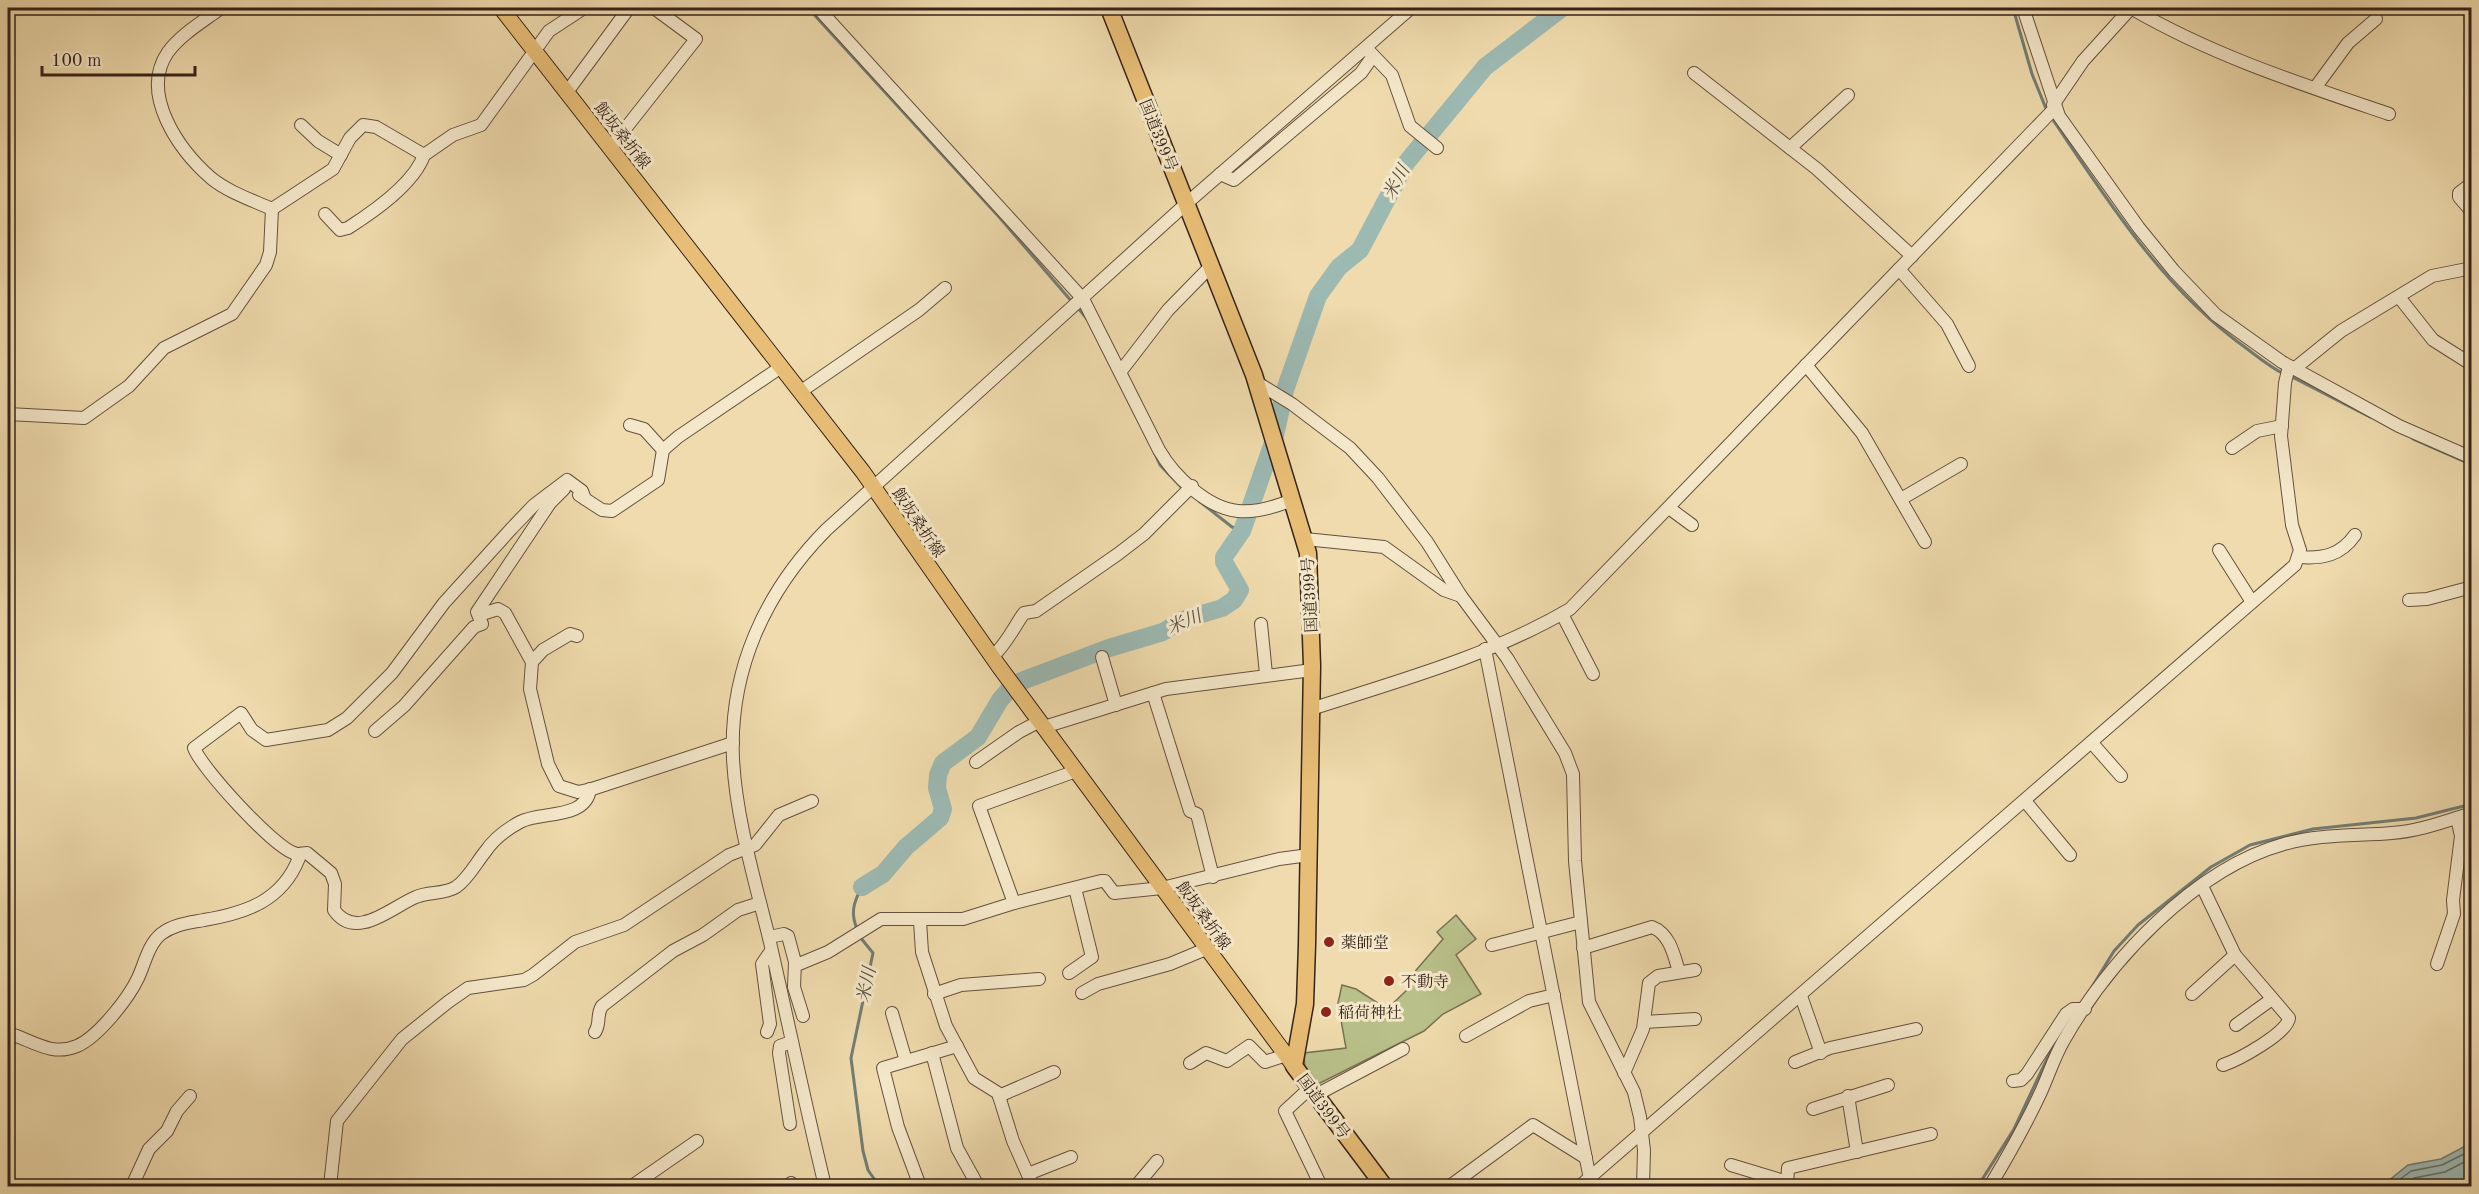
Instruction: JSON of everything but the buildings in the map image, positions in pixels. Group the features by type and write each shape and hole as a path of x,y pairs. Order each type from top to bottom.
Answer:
{"highway":[{"name":"国道399号","path":"1108,8 1256,382 1305,539 1311,588 1312,670 1305,1004 1290,1060 1384,1186"}],"main road":[{"name":"飯坂桑折線","path":"501,8 875,489 992,657 1290,1060"}],"street":[{"path":"221,8 168,53 160,73 158,96 165,116 187,152 212,179 233,192 272,209"},
{"path":"325,214 340,231 348,228 390,198 422,163 424,155 453,135 481,125 549,31 584,8"},
{"path":"567,92 629,8"},
{"path":"610,148 696,39 654,8"},
{"path":"818,8 1082,301 1121,371 1166,462 1188,490 1226,509 1244,512 1257,511 1292,501"},
{"path":"823,1185 747,848 733,762 734,714 745,665 770,601 805,552 1187,203 1370,52 1411,8"},
{"path":"2023,8 2051,110 2174,271 2216,315 2290,368 2399,426 2472,458"},
{"path":"1311,710 1415,676 1498,645 1562,614 1594,587 2051,110 2083,61 2131,8 2164,27 2217,51 2389,114"},
{"path":"2314,88 2348,43 2376,19"},
{"path":"1370,52 1383,62 1392,75 1407,121 1430,142"},
{"path":"1694,73 1817,169 1912,256"},
{"path":"1790,148 1848,94"},
{"path":"301,125 318,141 341,155"},
{"path":"272,209 329,172 350,138 363,125 369,125 424,155"},
{"path":"2472,183 2459,193 2459,196 2472,212"},
{"path":"8,414 84,418 129,386 164,348 232,314 266,265 270,252 272,209"},
{"path":"1121,371 1168,310 1212,266"},
{"path":"1587,1184 2295,565 2300,550 2292,525 2285,484 2282,426 2285,382 2290,368 2341,331 2432,276 2472,268"},
{"path":"1899,269 1947,324 1969,366"},
{"path":"800,392 919,310 945,288"},
{"path":"2399,297 2433,340 2470,364"},
{"path":"1806,365 1862,433 1925,542"},
{"path":"375,731 404,706 474,627 482,624 477,612 556,495 566,488 602,510 616,509 658,480 663,450 678,437 781,367"},
{"path":"1256,382 1292,404 1350,448 1378,478 1498,645 1565,753 1573,774 1572,815 1589,1002 1634,1092 1642,1134 1643,1186"},
{"path":"630,425 644,429 663,450"},
{"path":"2232,448 2257,431 2282,426"},
{"path":"1901,500 1961,464"},
{"path":"8,1033 54,1050 71,1048 84,1042 128,994 152,943 163,933 180,924 234,915 264,903 291,874 299,858 278,844 215,781 194,748 241,713 252,730 266,740 335,727 392,673 444,603 534,505 567,480 582,491 585,499"},
{"path":"992,657 1003,647 1009,633 1024,613 1036,611 1118,554 1188,490"},
{"path":"1669,508 1692,525"},
{"path":"2299,557 2338,552 2346,547 2355,535"},
{"path":"1305,539 1384,547 1444,590 1461,596"},
{"path":"2219,550 2252,602"},
{"path":"2409,600 2427,599 2472,587"},
{"path":"480,615 494,610 505,613 532,662 530,689 552,776 559,786 578,792 733,743"},
{"path":"1562,614 1593,674"},
{"path":"1261,624 1266,674"},
{"path":"532,662 556,641 570,634 577,636"},
{"path":"1485,649 1586,1158 1587,1184"},
{"path":"1102,657 1116,705"},
{"path":"976,762 1019,732 1153,693 1266,674 1312,670"},
{"path":"1153,693 1190,811 1197,814 1213,877"},
{"path":"2092,742 2121,776"},
{"path":"1014,903 979,806 1077,771"},
{"path":"296,855 307,853 331,873 335,884 333,906 341,918 352,922 371,920 391,913 417,896 446,892 458,886 491,844 514,826 535,817 577,808 586,800 590,789"},
{"path":"330,1186 337,1122 402,1039 411,1031 468,988 524,980 575,942 624,925 729,855 759,842 771,822 779,815 812,801"},
{"path":"2025,801 2070,855"},
{"path":"1990,1186 2039,1095 2080,1009 2141,936 2202,886 2235,863 2284,844 2332,836 2394,833 2427,827 2472,813"},
{"path":"2437,964 2454,914 2453,900 2461,836 2457,818"},
{"path":"795,962 806,963 881,919 892,917 920,921 963,919 1101,880 1105,881 1114,892 1162,888 1213,877 1279,858 1309,855"},
{"path":"2202,886 2235,955 2272,999 2288,1014 2288,1025 2241,1059 2223,1065"},
{"path":"1069,973 1092,957 1076,888"},
{"path":"595,1032 599,1024 598,1012 602,1006 666,957 738,910 760,903"},
{"path":"920,921 922,952 934,994 974,1078 993,1088 999,1096 1033,1186"},
{"path":"1492,945 1581,922"},
{"path":"1583,948 1652,927 1660,931 1672,948 1679,972"},
{"path":"768,938 780,934 788,936 795,962 794,987 803,1016"},
{"path":"1082,993 1098,984 1170,964 1206,949"},
{"path":"767,1032 770,1024 762,964 771,951"},
{"path":"2192,994 2213,978 2235,955"},
{"path":"1624,1072 1644,1022 1649,982 1658,976 1695,970"},
{"path":"934,994 961,985 1039,979"},
{"path":"1466,1036 1529,1001 1554,995"},
{"path":"1801,996 1821,1053"},
{"path":"2236,1025 2272,999"},
{"path":"2013,1081 2021,1080 2027,1074 2059,1022 2080,1009"},
{"path":"892,1014 906,1061"},
{"path":"1644,1022 1695,1018"},
{"path":"1795,1062 1830,1048 1916,1029"},
{"path":"790,1124 779,1053 780,1046 791,1042"},
{"path":"920,1186 898,1127 884,1068 957,1046"},
{"path":"1190,1063 1206,1053 1229,1066 1249,1046 1265,1062 1290,1060"},
{"path":"1321,1186 1286,1111 1313,1091 1402,1049"},
{"path":"932,1053 957,1148 978,1186"},
{"path":"999,1096 1054,1072"},
{"path":"1813,1110 1848,1096 1888,1085"},
{"path":"132,1186 149,1149 168,1131 177,1111 190,1096"},
{"path":"1848,1096 1857,1152"},
{"path":"1450,1186 1533,1125 1586,1158"},
{"path":"1731,1164 1787,1184 1788,1168 1931,1134"},
{"path":"632,1186 697,1141"},
{"path":"1028,1174 1071,1157"},
{"path":"1136,1186 1156,1161"}],"green space":[{"path":"1456,915 1476,939 1456,955 1481,994 1443,1014 1424,1031 1314,1086 1305,1071 1304,1053 1346,1048 1338,1003 1342,985 1356,989 1387,1009 1409,988 1405,983 1443,939 1437,932"}],"water":[{"path":"2471,1143 2471,1186 2382,1186 2408,1165 2441,1159"}],"waterway":[{"path":"808,8 1000,218 1073,303"},
{"name":"米川","path":"862,887 883,874 906,847 940,818 943,809 937,788 938,775 943,763 978,737 1000,700 1014,684 1109,648 1163,632 1182,620 1222,608 1234,600 1240,590 1224,562 1224,557 1242,531 1274,440 1285,390 1318,296 1339,267 1360,250 1406,163 1485,67 1562,8"},
{"path":"2013,8 2032,74 2047,111"},
{"path":"2051,117 2138,242 2162,271 2216,324 2264,362 2284,374"},
{"path":"1078,308 1087,319"},
{"path":"2290,376 2370,417"},
{"path":"2413,439 2472,465"},
{"path":"1155,454 1160,465 1182,488"},
{"path":"1199,501 1232,527 1242,531"},
{"path":"2087,995 2114,951 2138,925 2211,867 2250,845 2313,829 2416,818 2472,804"},
{"name":"米川","path":"858,931 854,909 856,898 862,887"},
{"name":"米川","path":"860,937 873,953 851,1058 863,1151 868,1170 879,1186"},
{"path":"1978,1186 2014,1129 2056,1040"}],"place":[{"name":"薬師堂","path":"1329,942"},
{"name":"不動寺","path":"1389,981"},
{"name":"稲荷神社","path":"1326,1012"}]}
